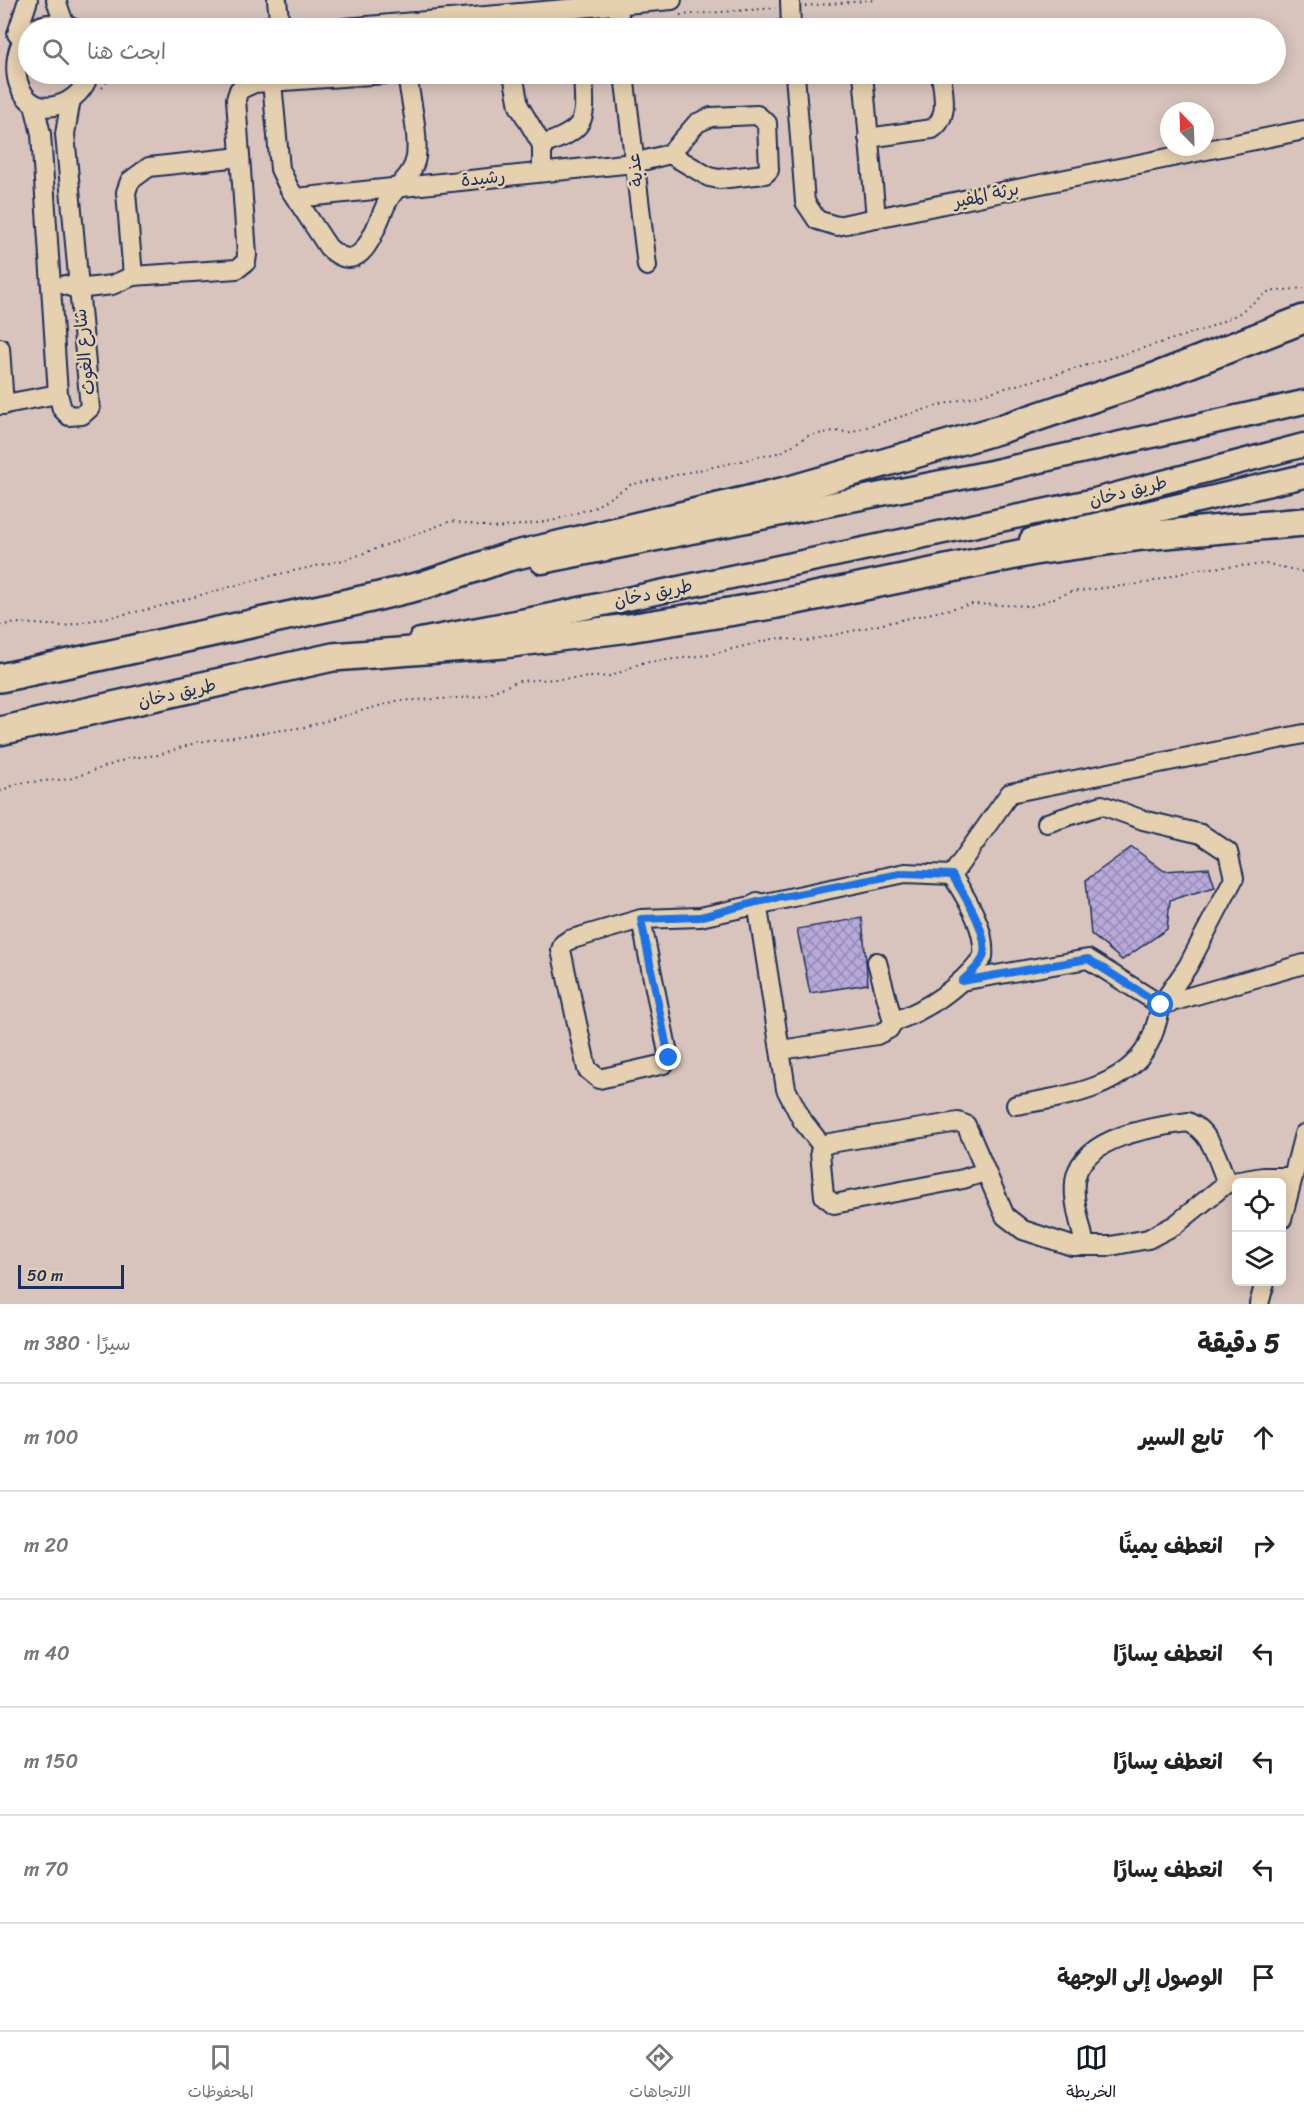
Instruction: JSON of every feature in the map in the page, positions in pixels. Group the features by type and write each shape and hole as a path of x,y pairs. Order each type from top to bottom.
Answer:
{"highway":[{"path":"0,678 424,585 508,557 790,490 1001,429 1158,376 1304,319"},
{"path":"333,657 504,644 629,628 772,605 1082,544 1304,522"},
{"name":"طريق دخان","path":"0,731 333,657"}],"main road":[{"path":"1242,418 1304,394"},
{"path":"424,585 980,474 1242,418 1304,402"},
{"name":"طريق دخان","path":"333,657 542,617 1095,500 1304,446"},
{"path":"877,583 921,565 1304,476"}],"street":[{"path":"20,18 28,0"},
{"path":"56,0 64,18"},
{"path":"277,0 279,18"},
{"path":"790,3 791,18"},
{"path":"445,18 503,7 618,5 674,8"},
{"path":"618,5 619,18"},
{"path":"18,22 6,57 7,85 34,104 59,104 71,99 88,84"},
{"path":"51,280 77,289 112,285 133,276 237,269 242,266 247,255 237,94 248,84"},
{"path":"272,84 277,160 283,177 328,247 339,255 352,256 369,246 381,213 396,188 410,174 416,158 408,84"},
{"path":"515,84 519,106 542,145 542,172"},
{"path":"542,145 561,138 578,127 585,116 583,84"},
{"name":"عذبة","path":"625,84 647,266"},
{"name":"برثة المفير","path":"796,84 805,202 809,212 817,220 837,226 1304,130"},
{"path":"865,84 876,218"},
{"path":"868,138 932,129 940,123 944,110 942,84"},
{"name":"شارع الغوث","path":"34,104 41,134 58,394 62,409 69,416 82,415 90,408 77,289 65,134 71,99"},
{"path":"757,115 767,123 769,170 765,174 719,179 709,177 670,154 697,123 711,117 757,115"},
{"name":"رشيدة","path":"296,198 634,163 670,154"},
{"path":"133,276 126,192 130,181 149,167 240,157"},
{"path":"0,348 2,405 58,394"},
{"path":"952,875 1010,793 1304,734"},
{"path":"1016,1105 1070,1096 1114,1078 1140,1057 1149,1044 1161,1005 1188,966 1234,878 1227,852 1201,834 1143,820 1102,805 1047,823"},
{"path":"641,919 669,1058 664,1064 599,1079 587,1069 561,950 563,944 569,940 641,919 700,917 757,902 905,873 952,875"},
{"path":"781,1050 877,1035 889,1029 893,1022 926,1008 962,981 983,957 984,946 969,904 952,875"},
{"path":"757,902 786,1089 802,1120 822,1146"},
{"path":"962,981 1088,959 1161,1005 1304,964"},
{"path":"877,962 893,1022"},
{"path":"822,1146 958,1122 966,1125 971,1131 985,1172 1005,1216 1011,1223 1023,1230 1072,1246 1111,1246 1148,1239 1175,1226 1227,1183 1293,1177"},
{"path":"1085,1246 1075,1193 1076,1178 1080,1164 1101,1145 1115,1139 1188,1122 1198,1126 1205,1133 1227,1183"},
{"path":"1286,1202 1304,1134"},
{"path":"822,1146 820,1152 824,1196 834,1204 963,1179 985,1172"},
{"path":"1259,1304 1264,1286"}],"path":[{"path":"674,8 876,0"},
{"path":"0,625 20,623 63,626 150,609 266,577 348,559 451,521 497,528 552,521 595,507 630,485 782,452 807,436 834,431 850,432 933,407 1062,373 1206,329 1238,314 1268,292 1304,288"},
{"path":"0,791 19,783 69,779 130,758 158,754 198,742 305,727 396,701 478,697 519,681 612,676 641,663 708,655 777,638 807,641 972,604 1033,606 1070,592 1147,583 1197,569 1268,564 1304,572"}],"building":[{"path":"1132,847 1164,871 1209,868 1215,887 1170,900 1167,929 1122,960 1091,934 1086,880"},
{"path":"862,918 868,984 810,993 797,929"}],"route":[{"path":"669,1058 641,919 700,917 757,902 905,873 952,875 969,904 982,936 983,957 962,981 1088,959 1161,1005"}]}
